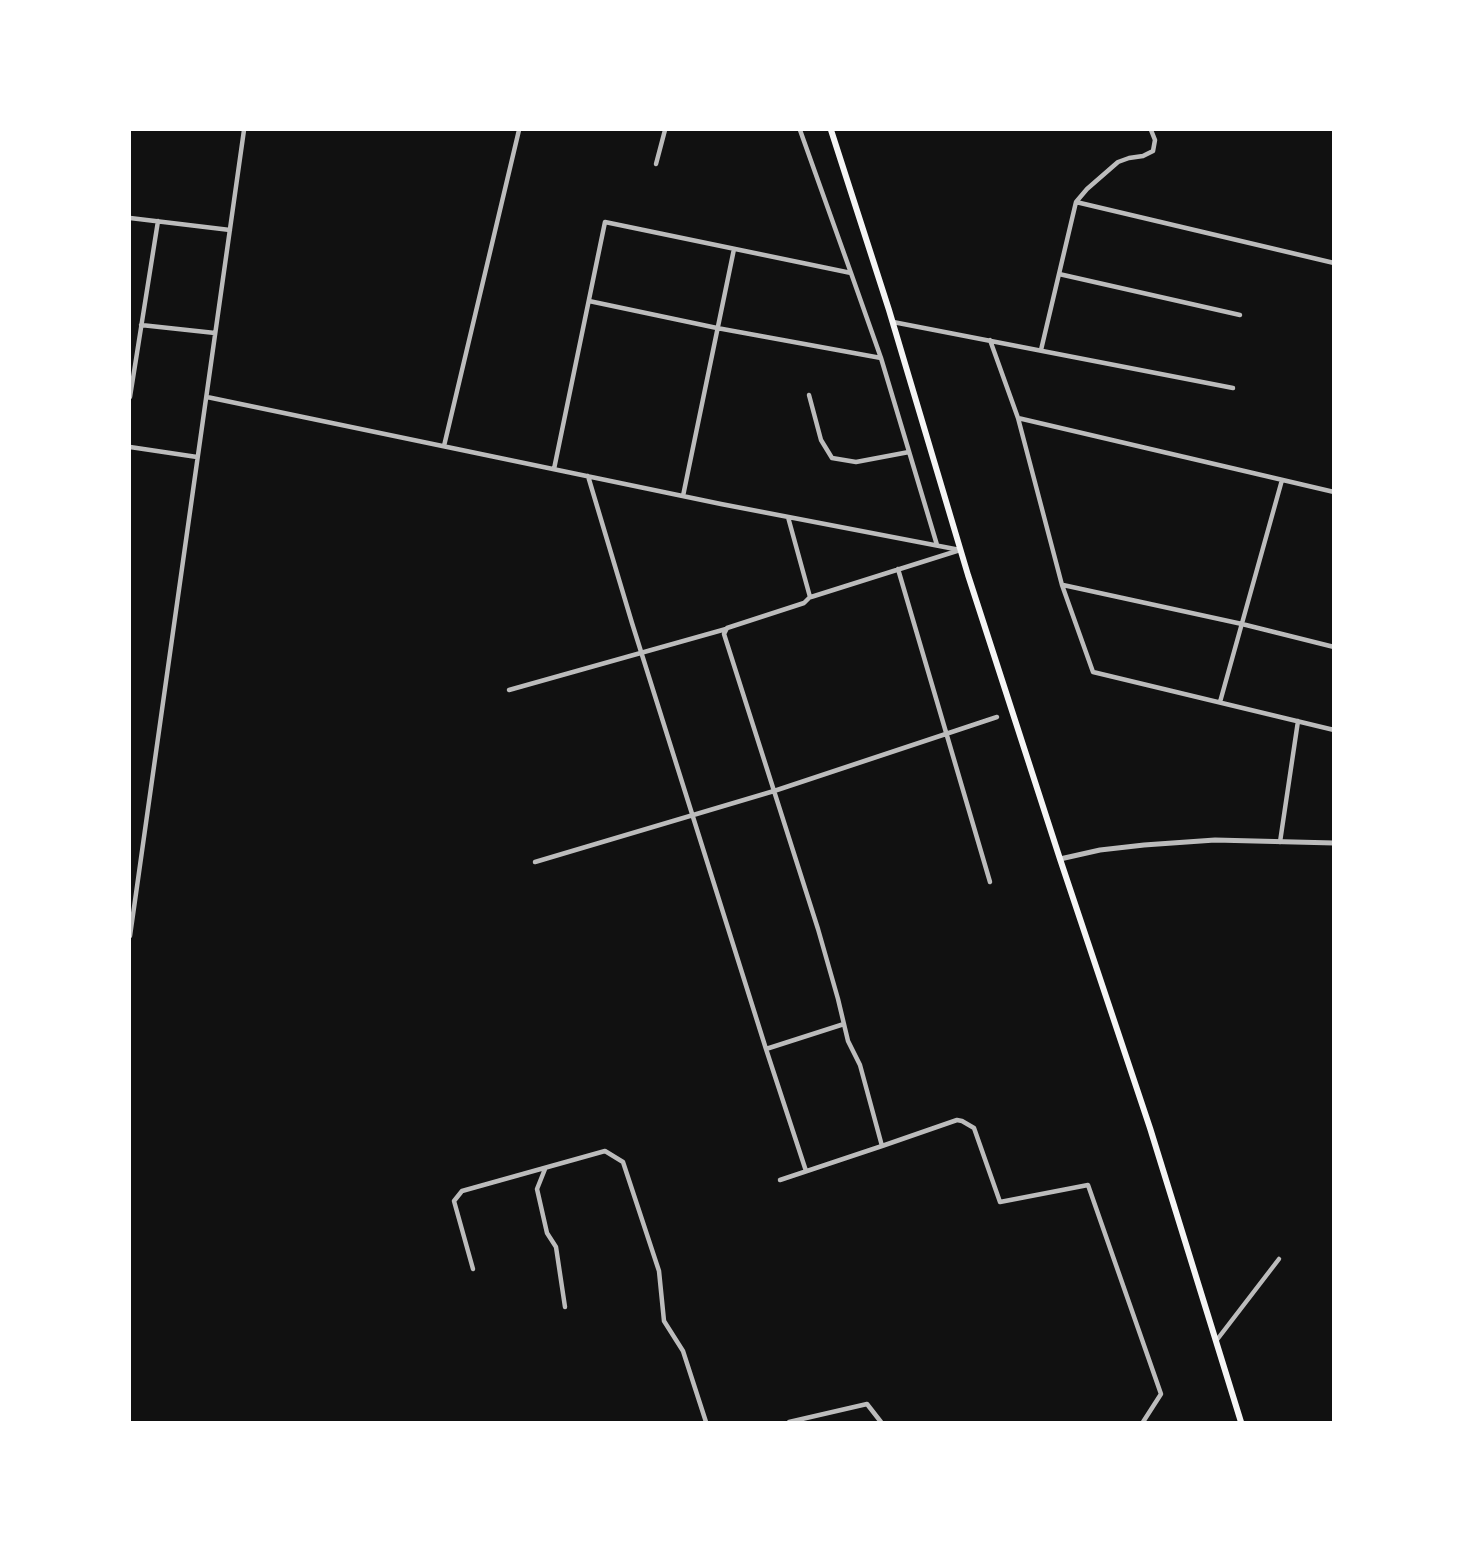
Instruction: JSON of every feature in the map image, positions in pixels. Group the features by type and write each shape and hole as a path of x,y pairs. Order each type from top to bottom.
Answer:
{"main road":[{"path":"831,130 961,550 1150,1128 1241,1423"}],"street":[{"path":"130,936 244,130"},
{"path":"444,446 519,130"},
{"path":"656,164 665,130"},
{"path":"792,130 801,130 881,358 937,545"},
{"path":"1041,350 1076,202 1118,163 1153,151 1155,139 1151,130"},
{"path":"1076,202 1334,263"},
{"path":"130,218 230,230"},
{"path":"130,397 158,221"},
{"path":"554,469 605,222 850,273"},
{"path":"683,496 734,249"},
{"path":"1059,274 1240,315"},
{"path":"589,301 881,358"},
{"path":"892,322 1233,388"},
{"path":"141,325 215,334"},
{"path":"990,340 1018,418 1062,585 1093,672 1334,730"},
{"path":"809,395 821,440 832,458 856,462 909,452"},
{"path":"207,397 683,496 961,550"},
{"path":"1018,418 1334,492"},
{"path":"130,447 197,457"},
{"path":"588,476 806,1171"},
{"path":"1220,702 1282,480"},
{"path":"788,517 810,597"},
{"path":"509,690 727,628 804,603 810,597 961,550"},
{"path":"898,569 990,882"},
{"path":"1062,585 1334,647"},
{"path":"727,628 724,634 818,929 848,1041 860,1065 882,1146"},
{"path":"535,862 774,791 997,717"},
{"path":"1280,842 1298,721"},
{"path":"1060,859 1100,850 1215,840 1334,843"},
{"path":"766,1049 844,1024"},
{"path":"780,1180 957,1120 974,1128 1000,1202 1088,1185 1161,1394 1143,1423"},
{"path":"473,1269 454,1201 462,1191 605,1151 623,1162 659,1271 664,1321 683,1351 706,1423"},
{"path":"545,1168 537,1189 547,1233 556,1248 565,1307"},
{"path":"1216,1341 1279,1259"},
{"path":"789,1423 867,1404 881,1423"}]}
